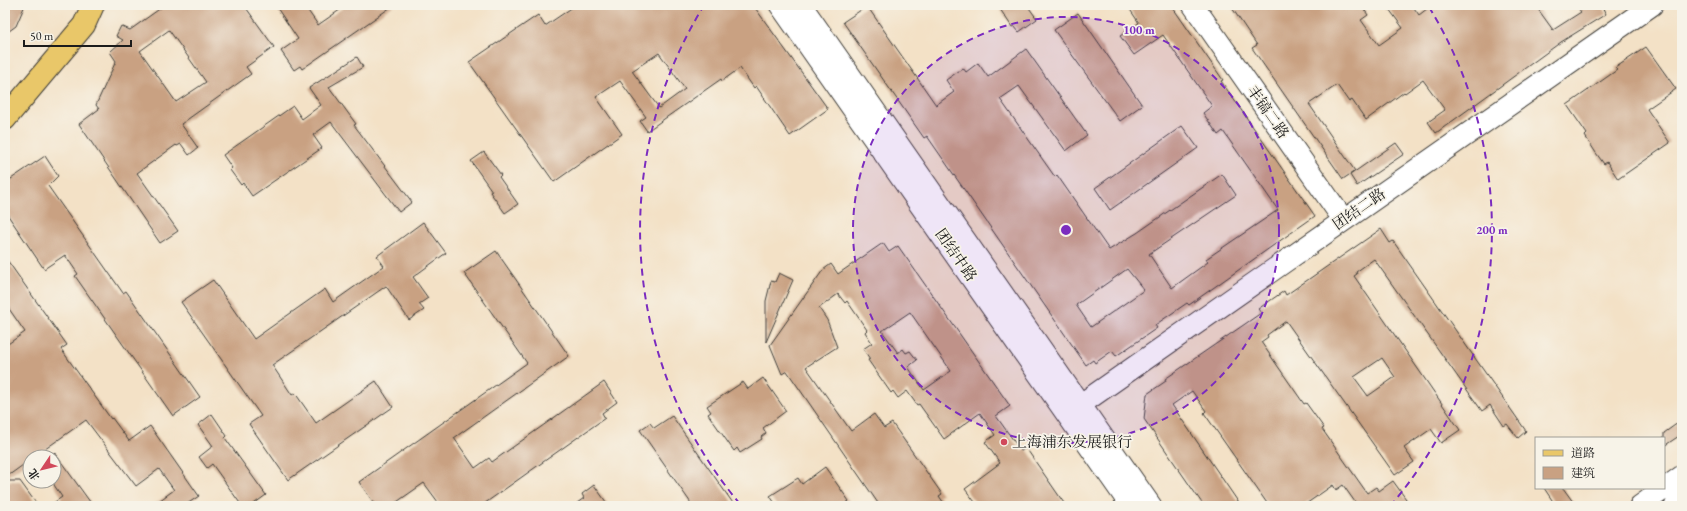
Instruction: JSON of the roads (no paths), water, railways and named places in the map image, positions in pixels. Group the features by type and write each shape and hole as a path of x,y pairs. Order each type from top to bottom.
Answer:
{"main road":[{"path":"5,118 84,25 93,5"}],"street":[{"name":"团结中路","path":"780,5 1074,409 1151,506"},
{"name":"团结中路","path":"801,5 1074,409 1132,506"},
{"name":"丰镐二路","path":"1193,5 1344,219"},
{"name":"团结二路","path":"1074,409 1652,5"},
{"path":"1647,504 1682,476"},
{"path":"1675,506 1682,501"}],"place":[{"name":"上海浦东发展银行","path":"1004,442"}]}
